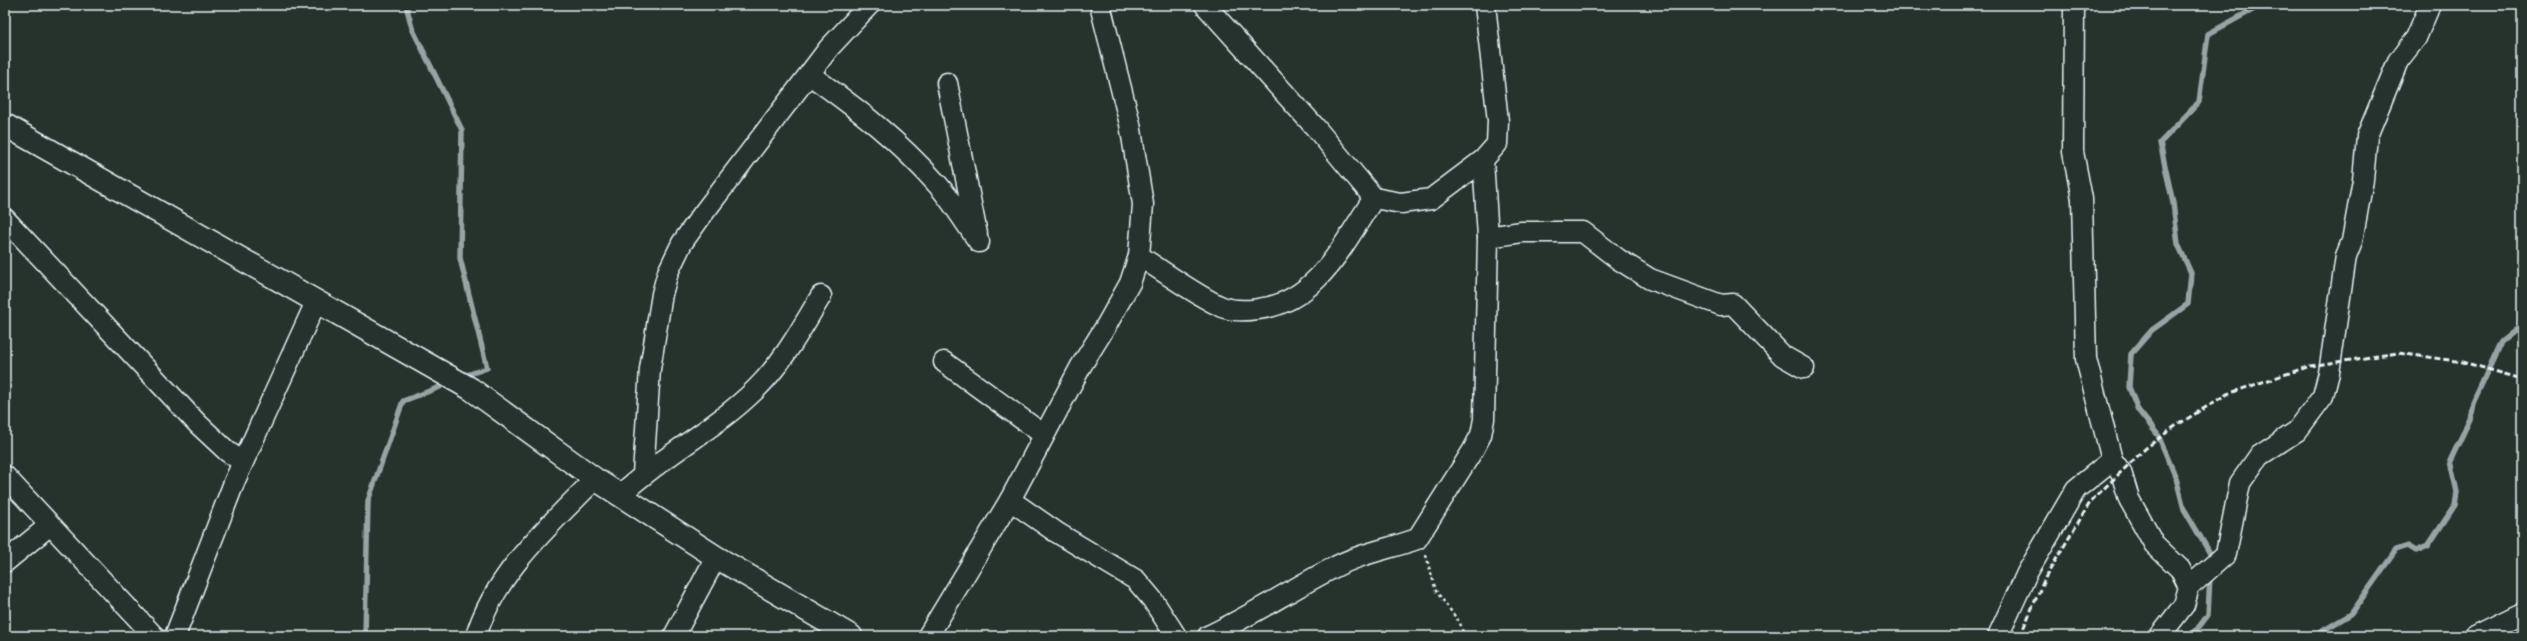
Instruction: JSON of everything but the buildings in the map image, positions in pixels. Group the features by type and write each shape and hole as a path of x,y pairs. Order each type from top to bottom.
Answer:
{"main road":[{"path":"5,125 471,389 595,480 716,557 851,636"}],"street":[{"path":"643,474 650,369 668,272 682,243 702,215 810,75 829,48 869,5"},
{"path":"928,636 1010,500 1081,366 1130,283 1139,256 1143,204 1130,124 1100,5"},
{"path":"1205,5 1315,128 1374,198 1401,203 1431,199 1483,160 1497,144 1498,121 1485,5"},
{"path":"2074,5 2073,152 2082,199 2086,359 2112,460 2120,472 2129,499 2154,544 2180,569 2189,587"},
{"path":"2160,636 2184,605 2189,587 2226,554 2240,483 2259,456 2297,431 2323,396 2329,373 2346,256 2352,241 2363,180 2367,136 2398,62 2416,38 2430,5"},
{"path":"810,75 871,118 901,147 939,186 979,242 947,83"},
{"path":"1208,636 1240,621 1332,568 1378,550 1417,539 1481,435 1484,418 1486,380 1488,237 1483,160"},
{"path":"1139,256 1222,307 1242,311 1264,309 1286,302 1318,280 1374,198"},
{"path":"5,219 198,424 228,452 243,462"},
{"path":"1488,237 1522,232 1583,232 1618,259 1650,279 1722,305 1733,304 1783,356 1804,368"},
{"path":"620,495 643,474 736,407 756,390 785,356 821,296"},
{"path":"175,636 243,462 316,302"},
{"path":"944,362 1044,435"},
{"path":"1998,636 2027,573 2076,489 2112,460"},
{"path":"5,476 154,636"},
{"path":"476,636 481,620 506,577 539,537 595,480"},
{"path":"1010,500 1056,532 1136,580 1167,620 1176,636"},
{"path":"5,562 50,525"},
{"path":"674,636 716,557"},
{"path":"2475,636 2522,613"}],"path":[{"path":"1417,539 1430,562 1436,591 1460,623 1464,636"}],"waterway":[{"path":"406,5 412,28 462,130 460,258 487,368 461,377"},
{"path":"2210,561 2211,555 2184,509 2176,478 2158,435 2138,410 2129,387 2131,354 2152,330 2188,304 2191,273 2178,244 2173,203 2160,143 2199,102 2208,34 2259,5"},
{"path":"2314,636 2351,614 2396,550 2408,546 2416,551 2428,546 2455,505 2457,492 2450,461 2470,419 2473,403 2501,342 2522,325"},
{"path":"365,636 368,501 403,401 440,387"},
{"path":"2192,636 2208,615 2210,576"}],"railway":[{"path":"2020,636 2045,578 2091,501 2146,448 2174,427 2227,394 2310,366 2398,353 2463,362 2522,379"}]}
